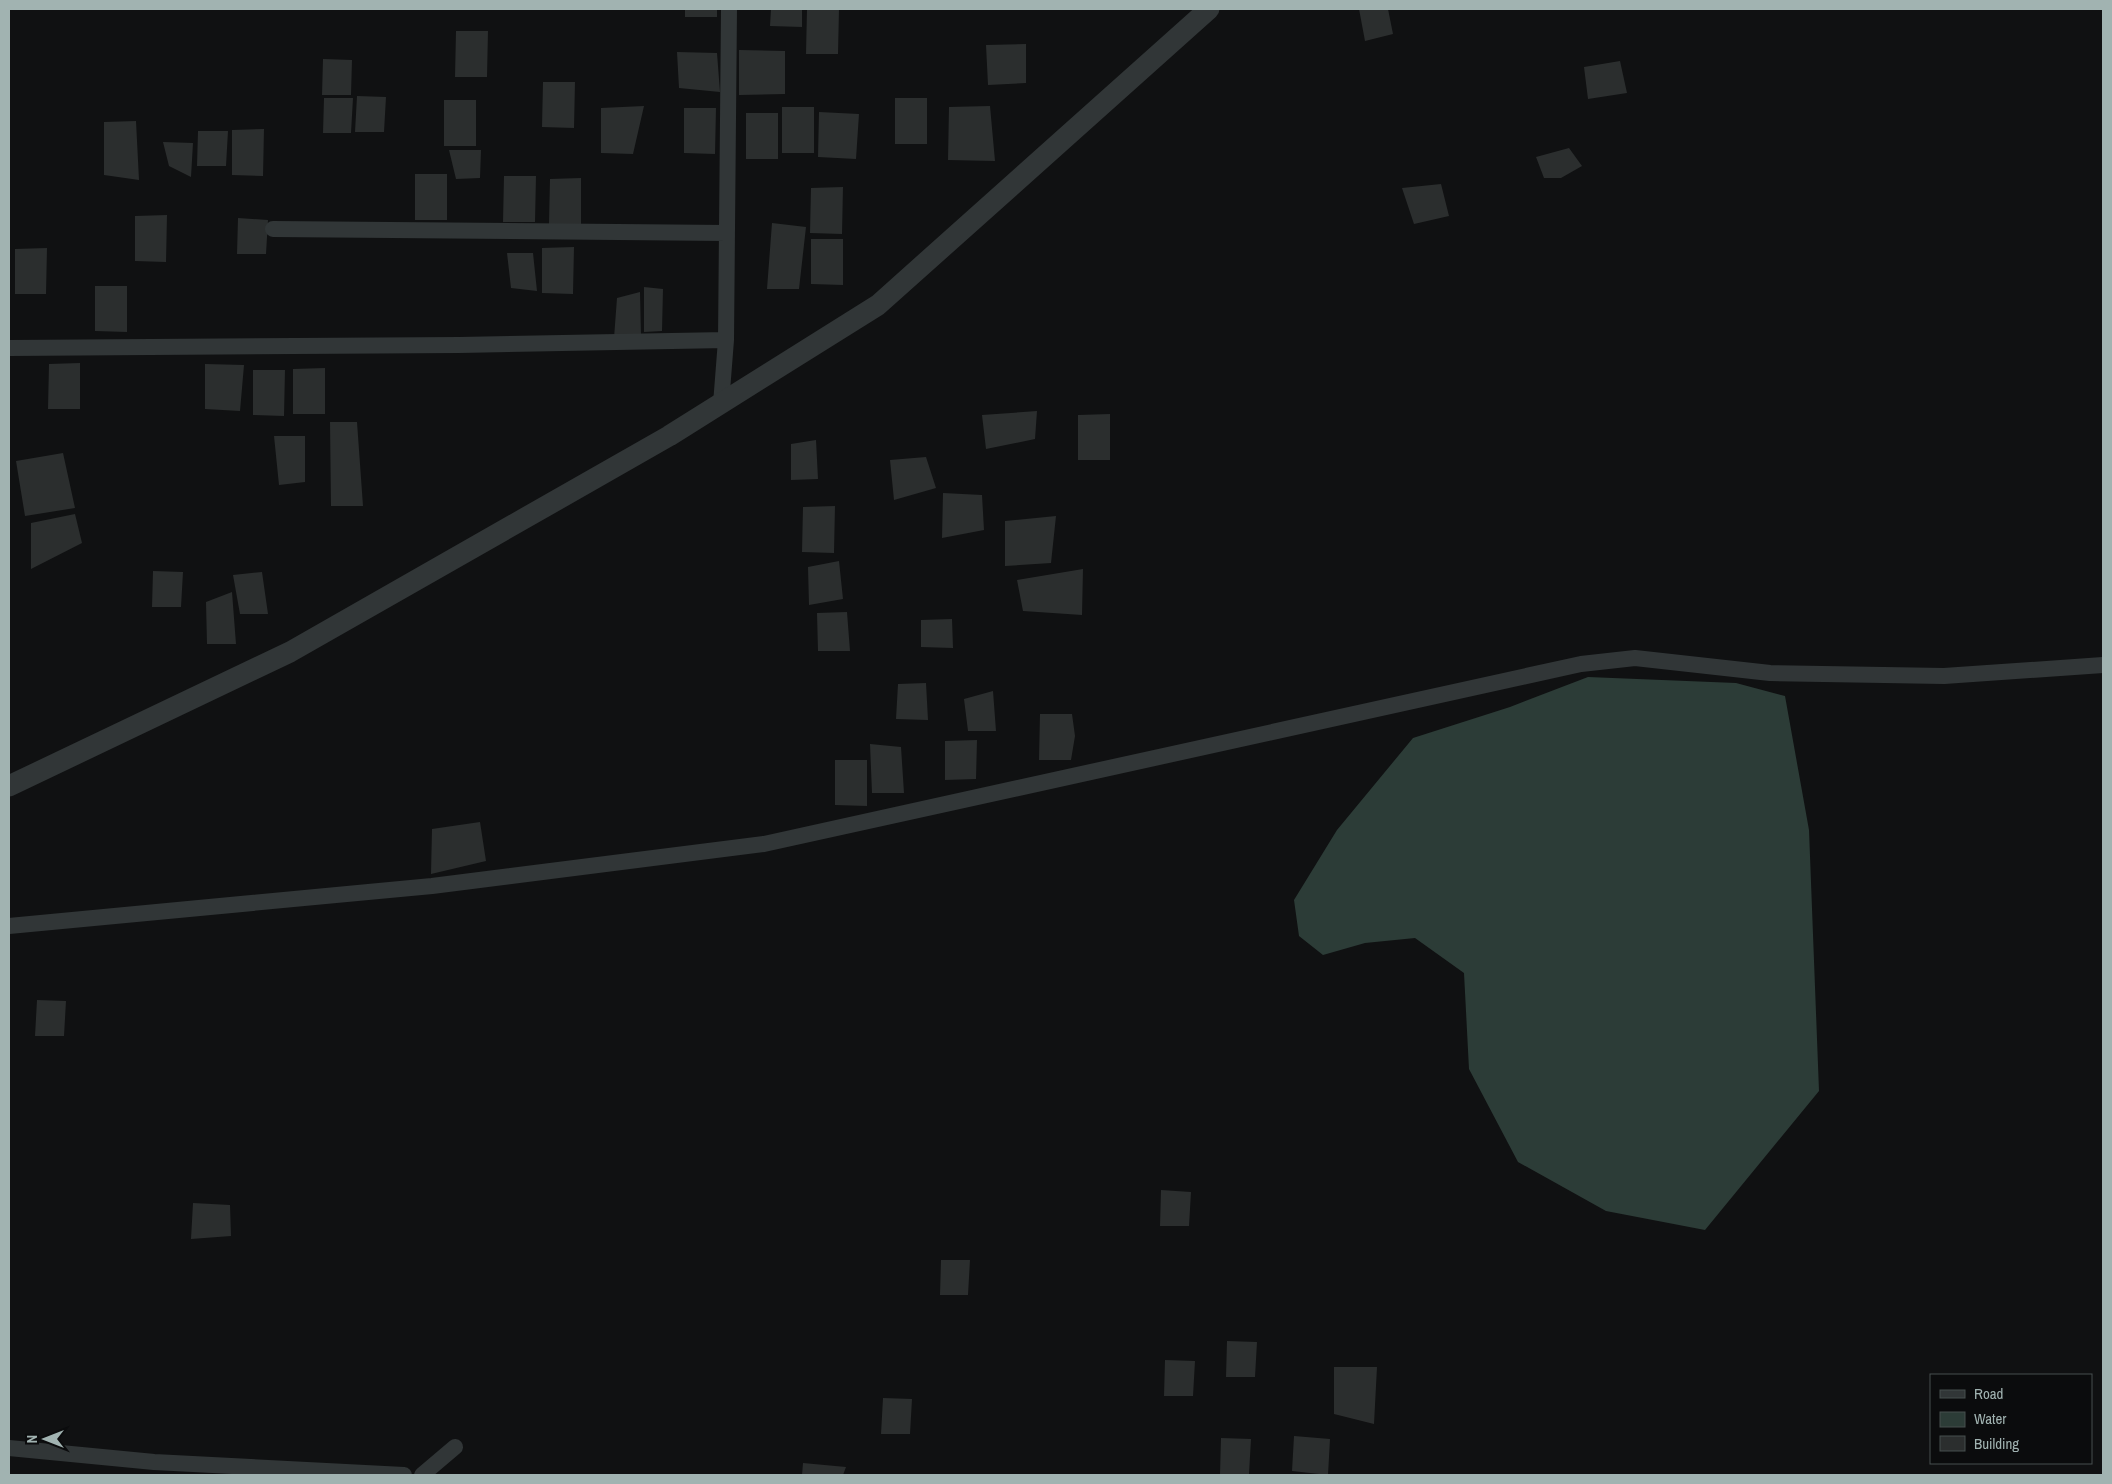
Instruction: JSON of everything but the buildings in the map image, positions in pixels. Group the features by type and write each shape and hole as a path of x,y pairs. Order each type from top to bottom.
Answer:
{"street":[{"path":"721,404 726,340 730,9"},
{"path":"9,786 290,652 669,436 878,305 1209,9"},
{"path":"273,229 727,232"},
{"path":"9,348 450,345 726,340"},
{"path":"9,926 432,886 764,844 1581,664 1635,658 1770,673 1944,676 2103,665"},
{"path":"422,1475 455,1447"},
{"path":"9,1448 154,1462 404,1475"}],"water":[{"path":"1588,677 1736,683 1785,696 1809,830 1819,1091 1705,1230 1606,1211 1518,1162 1469,1069 1464,973 1415,938 1365,943 1323,955 1299,936 1294,900 1337,830 1413,738 1510,707"}]}
